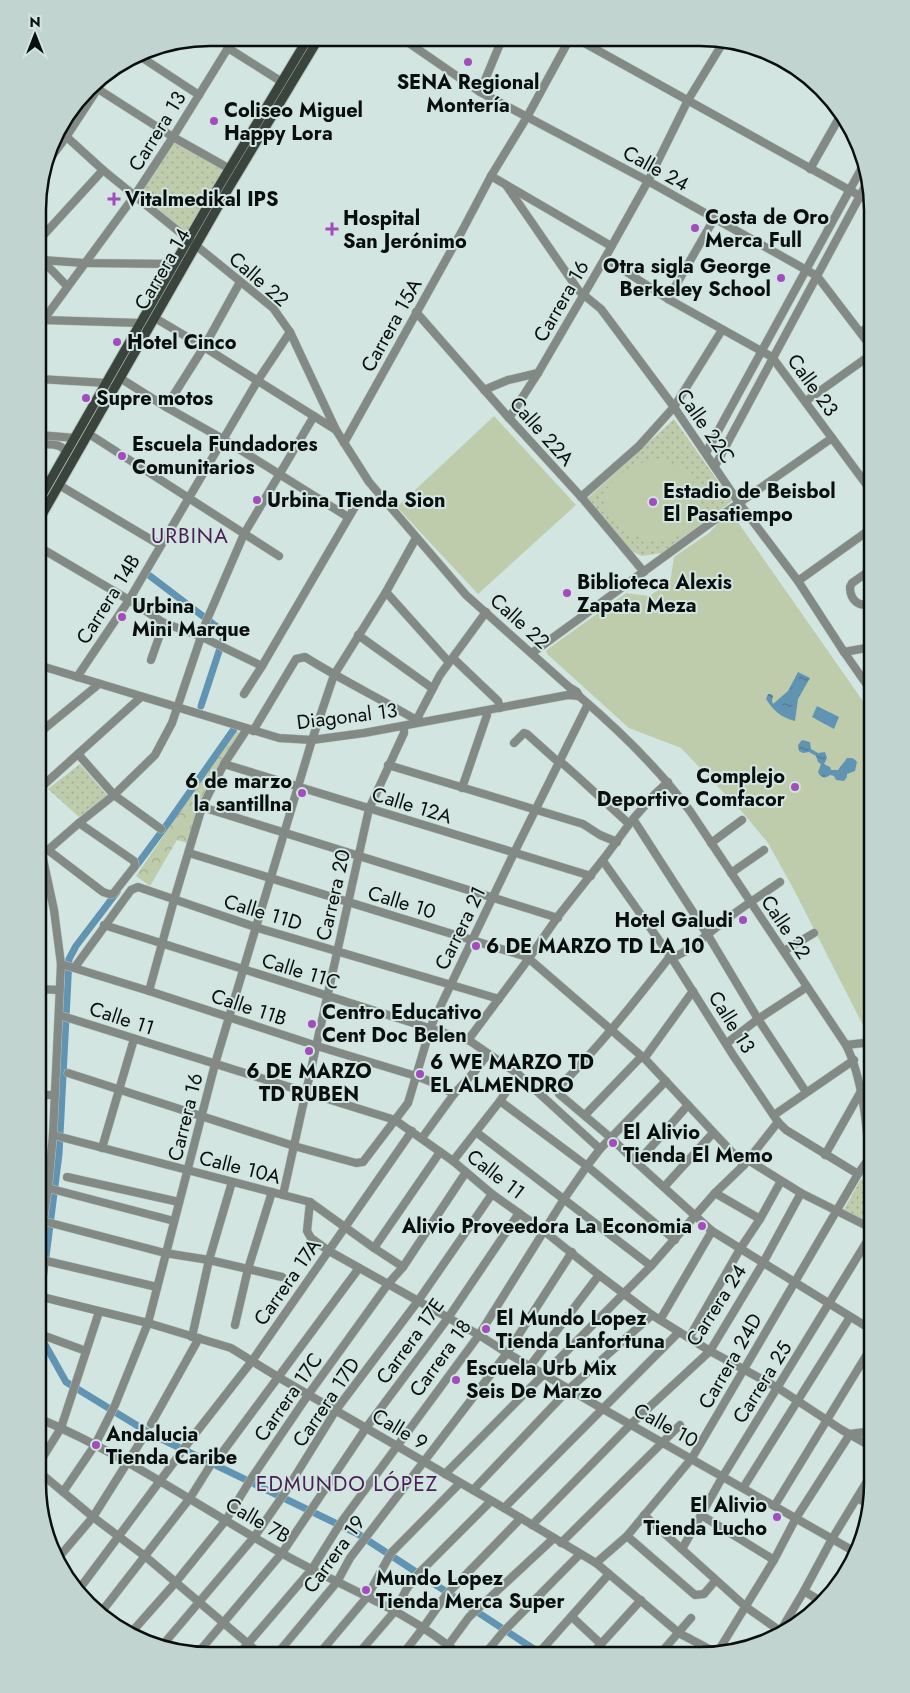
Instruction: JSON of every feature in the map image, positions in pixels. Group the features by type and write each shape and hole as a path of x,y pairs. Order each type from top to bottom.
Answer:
{"main road":[{"name":"Carrera 14","path":"46,508 155,318 230,169 303,47"},
{"name":"Carrera 14","path":"46,488 175,264 192,243 314,47"}],"street":[{"path":"480,92 499,46"},
{"name":"Carrera 15A","path":"344,443 491,176 527,117 566,46"},
{"path":"590,46 863,198"},
{"name":"Calle 24","path":"414,47 480,92 648,181 817,276 864,336"},
{"path":"228,48 282,82"},
{"name":"Carrera 13","path":"46,316 135,195 228,48"},
{"name":"Carrera 16","path":"509,418 584,295 648,181 688,100 720,48"},
{"path":"145,60 199,94"},
{"path":"99,90 173,137 230,169"},
{"path":"59,147 94,95"},
{"path":"810,169 837,121"},
{"name":"Calle 22","path":"66,138 273,308 290,332 336,430 369,482 466,595 532,653 568,691"},
{"path":"46,232 104,170"},
{"path":"706,453 859,172"},
{"path":"491,176 611,246"},
{"name":"Calle 22C","path":"506,185 579,291 601,309 674,407 739,503 798,581 864,680"},
{"path":"715,466 862,191"},
{"path":"668,299 714,219"},
{"name":"Calle 23","path":"605,258 668,299 772,357 864,481"},
{"path":"46,259 84,263 175,264"},
{"path":"46,264 67,286"},
{"path":"166,407 204,347 240,282"},
{"name":"Calle 22A","path":"416,312 581,497 644,572"},
{"path":"155,318 336,430"},
{"path":"46,323 141,323"},
{"path":"581,497 639,446 674,407 722,330"},
{"name":"Carrera 14B","path":"77,677 129,600 258,380 290,332"},
{"path":"806,401 864,360"},
{"path":"484,390 508,380 538,373"},
{"path":"120,378 166,407 223,439 348,517"},
{"path":"46,379 107,383"},
{"path":"46,850 114,795 155,755 178,708 200,636 244,534 314,416"},
{"path":"89,434 279,556"},
{"path":"46,436 75,438"},
{"path":"532,653 832,438"},
{"path":"46,445 61,446 66,454"},
{"path":"59,485 160,545"},
{"path":"244,694 356,505"},
{"path":"798,581 864,534"},
{"path":"312,740 334,675 386,592 416,538"},
{"path":"46,552 164,622 200,636 262,666"},
{"path":"864,575 852,583 850,592 853,599 864,605"},
{"path":"386,592 446,660 455,660 498,701 500,708"},
{"path":"149,991 161,943 202,807 224,764 250,730 296,659 305,657 418,721 432,688 486,612"},
{"path":"151,660 164,622"},
{"path":"358,635 432,688"},
{"path":"844,652 864,648"},
{"name":"Diagonal 13","path":"46,667 278,738 312,740 486,711 568,691 578,696"},
{"path":"46,727 99,684"},
{"name":"Calle 22","path":"578,696 644,756 668,782 784,951 854,1060 863,1117"},
{"path":"46,783 141,697"},
{"name":"Carrera 21","path":"294,1146 360,1163 365,1160 408,1102 430,1029 588,704"},
{"path":"462,788 486,711"},
{"name":"Carrera 20","path":"283,1195 369,809 404,733 404,726"},
{"path":"514,743 524,733 527,734 627,822 635,822 708,934 758,1020 806,1092"},
{"name":"Carrera 16","path":"63,1492 95,1445 115,1405 148,1323 215,1064 312,740"},
{"path":"78,754 114,795 161,829"},
{"name":"Calle 12A","path":"224,764 590,876"},
{"path":"388,765 583,824 600,835 617,842"},
{"path":"468,1040 643,806 668,782"},
{"path":"202,807 558,918"},
{"path":"711,844 742,820"},
{"path":"46,855 103,892 113,894 135,866 134,861 78,823"},
{"path":"731,874 764,850"},
{"name":"Calle 10","path":"189,853 529,958 643,1057 713,1133 746,1162 863,1224"},
{"name":"Calle 13","path":"603,861 672,958 733,1055 776,1118 786,1130 858,1174"},
{"path":"46,869 68,966"},
{"path":"780,882 708,934 668,959 612,1030 558,1088 558,1091 559,1094 611,1138 637,1164 712,1231 863,1325"},
{"name":"Calle 11D","path":"104,925 131,890 138,887 255,928 499,998"},
{"path":"46,1201 52,1189 57,1136 55,1095 64,1016 59,990 68,966 104,925"},
{"name":"Calle 11C","path":"104,925 468,1040 518,1074 600,1149"},
{"path":"784,951 814,933"},
{"name":"Calle 11B","path":"68,966 416,1076 454,1094"},
{"path":"727,1043 806,987"},
{"path":"46,989 59,990"},
{"path":"585,1115 626,1071 640,1058 646,1056 693,991"},
{"name":"Calle 11","path":"64,1016 395,1120 453,1161 492,1194 572,1252 624,1295 652,1315 710,1351 778,1388 863,1442"},
{"path":"102,1148 134,1039"},
{"path":"846,1046 863,1043"},
{"path":"422,1138 454,1094 488,1054"},
{"path":"445,1474 651,1266 715,1193 746,1162 776,1118 806,1092 854,1060"},
{"path":"68,1073 294,1146"},
{"path":"453,1161 500,1101 518,1074"},
{"name":"Carrera 18","path":"245,1647 312,1569 340,1525 396,1446 479,1335 564,1199 587,1166 600,1149 666,1081"},
{"path":"825,1155 860,1093"},
{"path":"46,1095 55,1095"},
{"path":"500,1101 587,1166 675,1240"},
{"path":"637,1164 688,1105"},
{"name":"Carrera 17A","path":"82,1585 182,1451 252,1362 412,1131"},
{"path":"476,1132 651,1266"},
{"path":"664,1187 713,1133"},
{"name":"Calle 10A","path":"57,1136 310,1202 403,1267"},
{"path":"374,1248 440,1152"},
{"name":"Carrera 24D","path":"596,1563 627,1536 692,1458 863,1166"},
{"name":"Carrera 17C","path":"135,1628 176,1582 226,1520 308,1395 388,1284 403,1267 466,1172"},
{"path":"67,1178 179,1202"},
{"path":"690,1338 781,1181"},
{"path":"151,1424 196,1338 209,1260 232,1182"},
{"path":"52,1189 174,1221"},
{"path":"235,1325 248,1269 272,1192"},
{"path":"715,1193 760,1219"},
{"name":"Carrera 24","path":"532,1525 631,1424 710,1351 763,1263 801,1193"},
{"name":"Carrera 17D","path":"166,1641 255,1536 283,1497 336,1410 418,1301 492,1194"},
{"name":"Calle 10","path":"310,1202 308,1235 329,1251 479,1335 507,1353 850,1549"},
{"name":"Carrera 17E","path":"203,1646 282,1553 366,1428 448,1318 519,1213"},
{"path":"46,1228 47,1223 165,1254 209,1260 282,1277"},
{"path":"660,1320 712,1231"},
{"name":"Carrera 25","path":"682,1549 722,1476 863,1248"},
{"name":"Carrera 19","path":"283,1647 337,1582 350,1558 507,1353 572,1252"},
{"path":"46,1256 157,1287"},
{"path":"105,1608 146,1557 359,1268"},
{"path":"530,1366 599,1275"},
{"name":"Calle 9","path":"46,1298 148,1323 230,1348 278,1378 491,1500 596,1563 679,1633 705,1647"},
{"path":"46,1452 61,1428 99,1312"},
{"path":"473,1490 570,1388 652,1315"},
{"path":"743,1488 850,1318"},
{"path":"504,1508 679,1332"},
{"path":"46,1336 86,1352"},
{"path":"775,1505 863,1361"},
{"name":"Calle 7B","path":"46,1421 95,1445 190,1498 282,1553 395,1611 424,1628 449,1646"},
{"path":"561,1543 680,1425"},
{"path":"721,1645 774,1560 796,1518 850,1434 863,1432"},
{"path":"62,1553 93,1517 144,1436"},
{"path":"46,1478 93,1517 146,1557 252,1647"},
{"path":"325,1647 367,1597 389,1556 460,1483"},
{"path":"786,1622 832,1539 863,1489"},
{"path":"858,1498 862,1501"},
{"path":"364,1647 395,1611 406,1590 418,1574 491,1500"},
{"path":"644,1515 715,1581 775,1629"},
{"path":"701,1516 774,1560"},
{"path":"409,1647 424,1628 447,1593 521,1518"},
{"path":"627,1536 694,1595 704,1594 715,1581"},
{"path":"449,1646 474,1612 554,1538"},
{"path":"490,1647 504,1630 580,1554"},
{"path":"545,1647 609,1574"},
{"path":"804,1591 816,1599"},
{"path":"598,1647 641,1600"},
{"path":"572,1617 601,1644"},
{"path":"668,1647 691,1618"}],"green space":[{"path":"174,141 224,170 187,234 139,191"},
{"path":"494,416 576,505 478,594 397,507"},
{"path":"674,419 732,501 662,553 642,556 631,551 588,498"},
{"name":"Estadio de Beisbol El Pasatiempo","path":"648,460 661,460 671,463 688,475 693,484 698,494 703,516 686,533 667,540 645,540 626,532 612,518 605,505 604,492 619,474"},
{"name":"Complejo Deportivo Comfacor","path":"730,511 864,702 863,1026 768,843 744,814 681,748 629,728 547,654 546,651 626,593 649,596 670,583 674,557 709,533"},
{"path":"235,731 240,732 210,786 187,843 177,840 150,886 136,876"},
{"path":"80,764 108,796 79,817 48,789"},
{"path":"861,1179 863,1180 863,1223 843,1211"}],"water":[{"path":"798,672 810,678 798,699 795,721 785,718 778,713 766,699 768,694 771,694 773,696 773,704 788,691"},
{"path":"817,706 839,717 834,729 812,717"},
{"path":"802,740 810,742 811,749 818,753 825,752 827,758 824,764 830,767 831,770 838,770 847,758 850,758 857,762 855,771 847,774 844,781 836,780 834,776 830,775 822,777 818,772 821,764 816,756 809,752 803,753 799,751 798,745"}],"waterway":[{"path":"150,576 225,633 201,706"},
{"path":"134,869 234,729"},
{"path":"46,1257 59,1154 69,959 76,946 117,892"},
{"path":"46,1346 66,1382 151,1434 358,1534 531,1647"}],"place":[{"name":"SENA Regional Montería","path":"468,62"},
{"name":"Coliseo Miguel Happy Lora","path":"214,121"},
{"name":"Vitalmedikal IPS","path":"114,199"},
{"name":"Costa de Oro Merca Full","path":"695,228"},
{"name":"Hospital San Jerónimo","path":"332,229"},
{"name":"Otra sigla George Berkeley School","path":"781,278"},
{"name":"Hotel Cinco","path":"117,342"},
{"name":"Supre motos","path":"86,398"},
{"name":"Escuela Fundadores Comunitarios","path":"122,456"},
{"name":"Urbina Tienda Sion","path":"257,500"},
{"name":"Estadio de Beisbol El Pasatiempo","path":"653,502"},
{"name":"Biblioteca Alexis Zapata Meza","path":"567,593"},
{"name":"Urbina Mini Marque","path":"122,617"},
{"name":"Complejo Deportivo Comfacor","path":"795,787"},
{"name":"6 de marzo la santillna","path":"302,793"},
{"name":"Hotel Galudi","path":"743,920"},
{"name":"6 DE MARZO TD LA 10","path":"476,946"},
{"name":"Centro Educativo Cent Doc Belen","path":"312,1024"},
{"name":"6 DE MARZO TD RUBEN","path":"309,1051"},
{"name":"6 WE MARZO TD EL ALMENDRO","path":"420,1074"},
{"name":"El Alivio Tienda El Memo","path":"613,1143"},
{"name":"Alivio Proveedora La Economia","path":"702,1226"},
{"name":"El Mundo Lopez Tienda Lanfortuna","path":"486,1329"},
{"name":"Escuela Urb Mix Seis De Marzo","path":"456,1380"},
{"name":"Andalucia Tienda Caribe","path":"96,1445"},
{"name":"El Alivio Tienda Lucho","path":"777,1517"},
{"name":"Mundo Lopez Tienda Merca Super","path":"366,1590"}],"district":[{"name":"URBINA","path":"190,536"},
{"name":"EDMUNDO LÓPEZ","path":"347,1484"}]}
